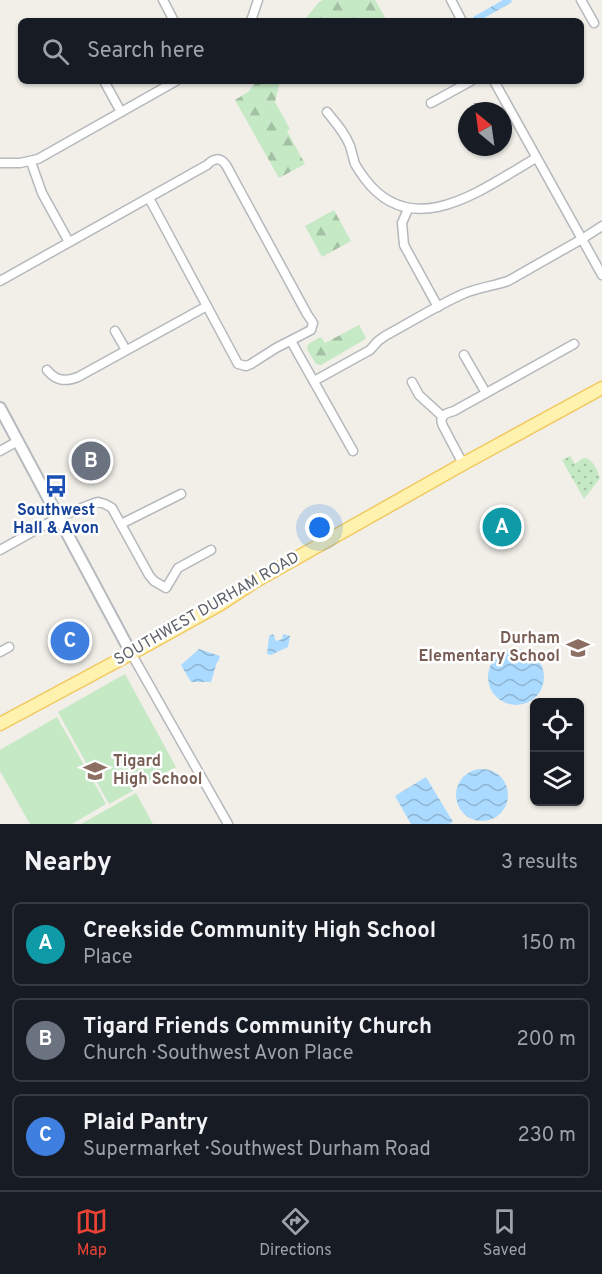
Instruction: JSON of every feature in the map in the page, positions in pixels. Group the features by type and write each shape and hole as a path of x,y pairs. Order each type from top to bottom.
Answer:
{"main road":[{"name":"SOUTHWEST DURHAM ROAD","path":"0,724 219,605 254,582 602,388"},
{"path":"0,408 131,653"}],"street":[{"path":"163,0 172,18"},
{"path":"252,18 258,0"},
{"path":"451,0 460,18"},
{"path":"581,0 594,23"},
{"path":"106,84 121,112"},
{"path":"0,163 31,162 38,159 171,84"},
{"path":"431,103 466,84"},
{"path":"496,84 602,275"},
{"path":"327,112 341,128 355,163 376,193 408,209 444,207 462,200 536,158"},
{"path":"0,281 211,161 219,159 226,165 311,319 312,327 251,364 242,366 236,360 149,198"},
{"path":"31,162 42,193 69,242"},
{"path":"408,209 402,223 404,245 438,307"},
{"path":"314,381 370,350 385,336 438,307 466,293 508,280 602,226"},
{"path":"46,370 60,380 71,380 207,306"},
{"path":"115,331 126,350"},
{"path":"291,341 353,451"},
{"path":"463,464 441,422 442,416 574,344"},
{"path":"464,355 486,393"},
{"path":"412,382 419,395 442,416"},
{"path":"0,451 18,441"},
{"path":"121,524 181,494"},
{"path":"0,550 59,517 98,502 112,508 149,575 166,588 178,568 212,550"},
{"path":"0,652 9,647"},
{"path":"131,653 228,824"}],"green space":[{"path":"323,0 375,0 385,18 306,18"},
{"path":"255,84 279,84 275,102 290,129 287,131 305,164 279,178 235,100 248,92"},
{"path":"334,210 351,241 322,257 305,226"},
{"path":"359,325 366,338 364,340 321,365 316,364 307,349 308,344 321,337 325,343"},
{"path":"570,456 575,464 584,458 590,460 600,478 584,499 562,460"},
{"path":"125,674 176,767 109,804 58,712"},
{"path":"57,717 106,804 72,824 30,824 0,771 0,750"},
{"path":"136,793 153,824 81,824"}],"water":[{"path":"503,0 512,2 484,18 473,17"},
{"path":"273,634 276,641 282,639 283,634 290,636 288,647 271,655 267,654 269,636"},
{"path":"199,649 220,656 211,682 191,682 181,665"},
{"path":"511,649 521,649 532,654 539,661 544,672 544,682 539,693 535,698 530,698 530,701 521,705 511,705 500,700 493,693 488,682 488,672 493,661 500,654"},
{"path":"482,769 492,771 500,777 506,785 508,795 506,805 500,813 492,819 482,821 472,819 464,813 458,805 456,795 458,785 464,777 472,771"},
{"path":"426,777 453,822 449,824 411,824 395,796"}],"place":[{"name":"Tigard Friends Community Church","path":"91,461"},
{"name":"Southwest Hall & Avon","path":"56,486"},
{"name":"Creekside Community High School","path":"502,527"},
{"name":"Plaid Pantry","path":"70,641"},
{"name":"Durham Elementary School","path":"578,648"},
{"name":"Tigard High School","path":"95,771"}]}
